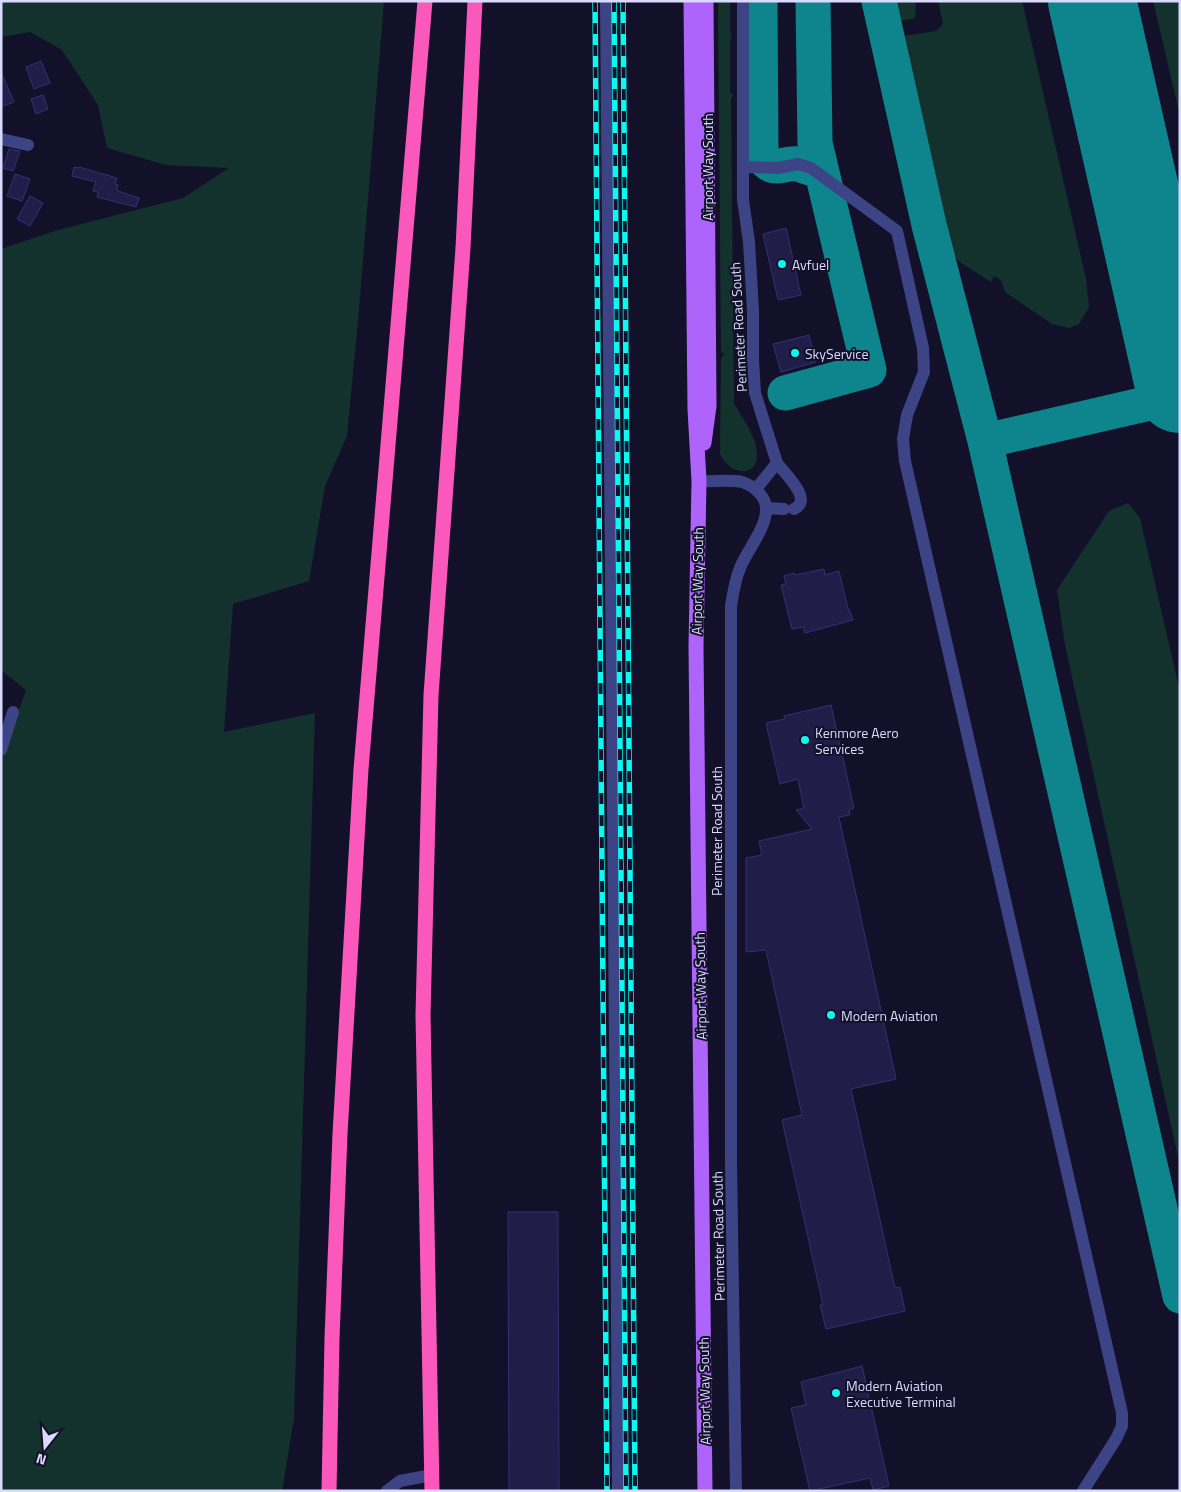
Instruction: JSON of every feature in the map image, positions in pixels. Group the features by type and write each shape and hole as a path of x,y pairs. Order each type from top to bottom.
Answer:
{"highway":[{"path":"329,1491 332,1338 340,1134 361,769 425,1"},
{"path":"432,1491 423,1014 431,695 462,248 475,1"}],"main road":[{"name":"Airport Way South","path":"691,1 695,409 699,481 696,647 705,1491"},
{"name":"Airport Way South","path":"699,481 709,406 706,1"}],"street":[{"path":"606,1 618,1491"},
{"name":"Perimeter Road South","path":"743,1 743,192 749,242 755,393 777,463"},
{"path":"1,139 28,145"},
{"path":"743,167 778,168 798,164 811,168 897,231 923,348 924,372 907,416 903,439 906,461 1122,1413 1122,1426 1116,1439 1083,1491"},
{"path":"699,481 741,482 756,489 765,500 767,508 789,509 799,506 802,502 802,495 777,463 756,489"},
{"name":"Perimeter Road South","path":"736,1491 731,1162 731,606 740,568 758,536 767,508"},
{"path":"1,750 13,712"},
{"path":"388,1491 400,1481 432,1475"}],"green space":[{"path":"1,1 384,1 347,436 325,486 309,581 233,604 224,732 315,713 294,1418 282,1491 1,1491 1,760 26,690 1,670 1,249 58,230 183,198 229,168 166,165 107,148 98,105 62,50 30,32 1,37"},
{"path":"718,1 730,1 730,32 732,34 730,42 730,92 733,95 731,99 734,403 755,441 756,462 748,471 736,470 724,461 720,454 721,358 725,354 721,352"},
{"path":"890,1 916,1 915,18 895,22"},
{"path":"938,1 1022,1 1086,279 1089,307 1079,324 1069,328 1052,324 1005,292 1001,280 994,276 991,282 958,261 944,239 897,37 936,31 943,24"},
{"path":"1153,1 1180,1 1180,116"},
{"path":"1128,503 1140,518 1180,692 1180,1166 1065,645 1057,590 1109,511"}],"building":[{"path":"41,61 50,83 34,89 26,67"},
{"path":"1,72 14,102 1,107"},
{"path":"43,95 48,109 36,114 31,99"},
{"path":"9,149 20,151 13,171 3,168"},
{"path":"74,167 117,178 115,184 118,185 118,191 139,198 136,207 97,197 98,192 93,191 96,182 72,176"},
{"path":"15,174 30,179 22,201 7,196"},
{"path":"30,196 43,203 30,226 17,219"},
{"name":"Avfuel","path":"786,228 801,295 778,300 763,234"},
{"name":"SkyService","path":"809,335 816,362 781,372 773,344"},
{"path":"824,569 825,575 839,571 848,609 853,620 805,633 803,627 792,629 781,585 786,584 784,576"},
{"path":"831,705 854,808 849,810 850,815 839,817 896,1079 851,1089 895,1288 900,1287 905,1311 826,1329 820,1305 823,1305 782,1120 802,1115 766,950 746,952 746,858 762,855 759,841 812,829 796,810 804,808 798,779 780,784 766,723 785,719 784,716"},
{"path":"508,1212 558,1212 559,1491 509,1491"},
{"path":"862,1366 889,1486 873,1490 870,1478 810,1491 791,1408 806,1405 801,1382"}],"taxiway":[{"path":"760,1 761,156 770,165 774,166 798,164 810,168"},
{"path":"785,393 869,370 815,143 813,1"},
{"path":"879,1 929,225 985,441 1180,1296"},
{"path":"985,441 1180,396"}],"runway":[{"path":"1092,1 1180,389"}],"railway":[{"path":"595,1 607,1491"},
{"path":"614,1 626,1491"},
{"path":"623,1 635,1491"}],"place":[{"name":"Avfuel","path":"782,264"},
{"name":"SkyService","path":"795,353"},
{"name":"Kenmore Aero Services","path":"805,740"},
{"name":"Modern Aviation","path":"831,1015"},
{"name":"Modern Aviation Executive Terminal","path":"836,1393"}]}
